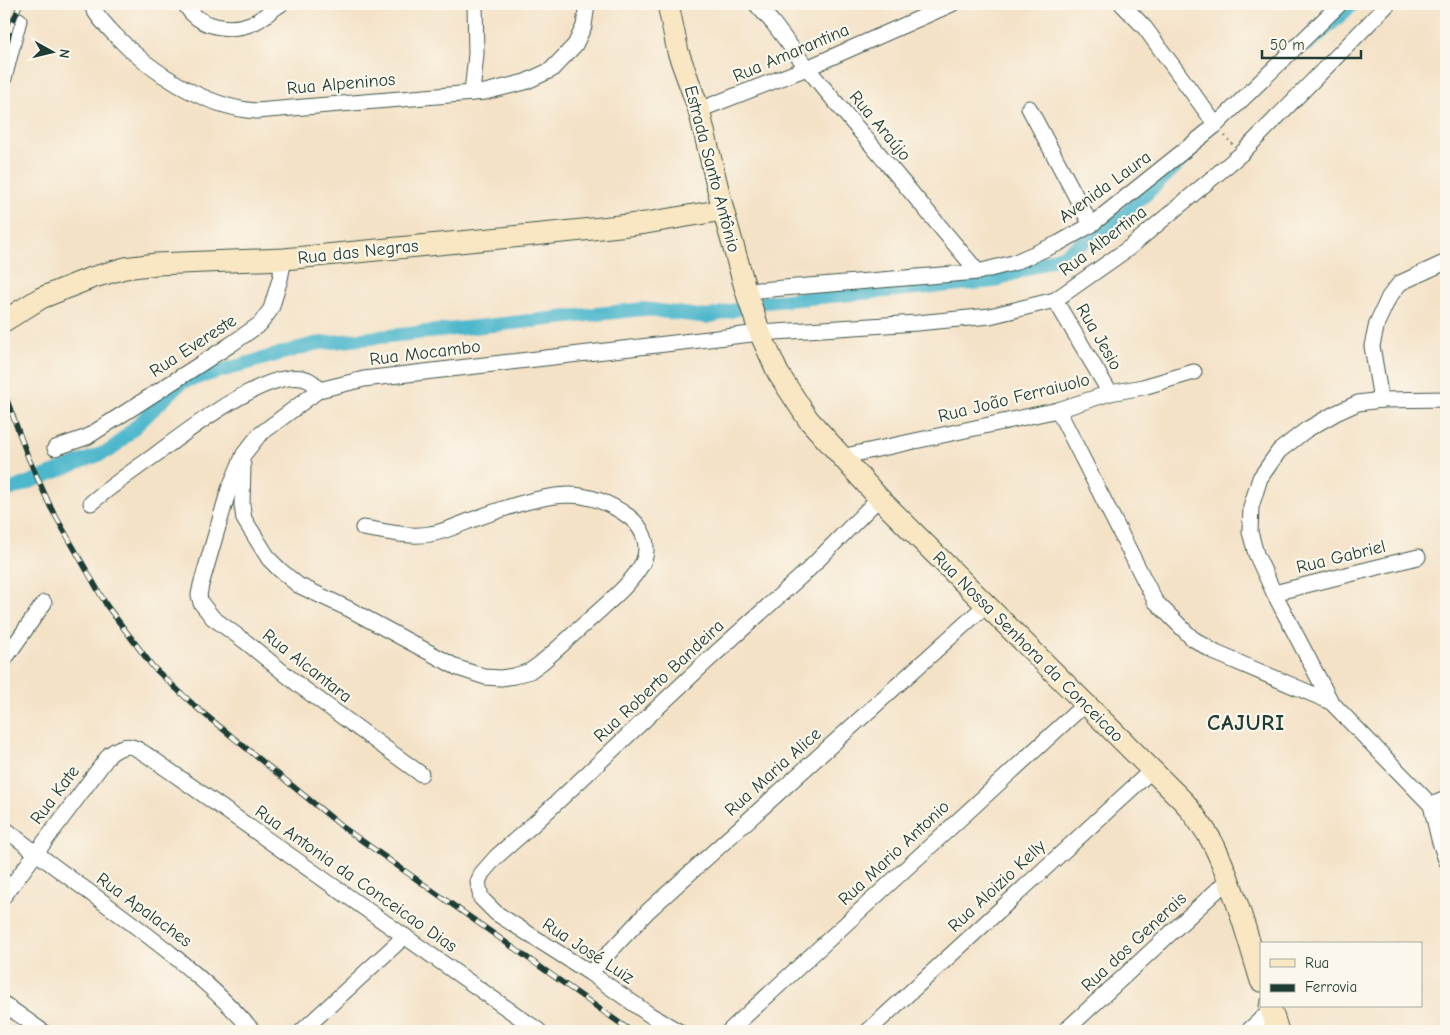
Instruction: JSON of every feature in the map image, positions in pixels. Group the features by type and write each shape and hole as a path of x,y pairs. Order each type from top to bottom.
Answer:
{"street":[{"name":"Rua Alpeninos","path":"91,4 95,13 131,52 171,82 239,110 256,111 485,92 518,84 536,78 551,70 567,55 578,40 584,26 587,4"},
{"path":"185,4 196,18 212,25 226,28 244,26 257,21 281,4"},
{"path":"472,93 476,54 475,4"},
{"name":"Estrada Santo Antônio","path":"668,4 678,52 699,110 722,210 758,328"},
{"name":"Rua Araújo","path":"756,4 807,68 978,272"},
{"name":"Rua Amarantina","path":"699,110 807,68 952,4"},
{"path":"1122,4 1145,28 1216,125"},
{"name":"Avenida Laura","path":"749,296 978,272 1013,263 1059,243 1091,225 1216,125 1340,4"},
{"name":"Rua Albertina","path":"758,328 917,323 990,316 1056,300 1129,248 1241,154 1388,4"},
{"path":"4,78 19,20"},
{"path":"1029,108 1091,225"},
{"name":"Rua das Negras","path":"4,321 16,312 49,294 91,278 125,268 156,264 284,259 646,223 722,210"},
{"name":"Rua Evereste","path":"55,448 87,436 260,324 271,309 284,259"},
{"path":"1381,400 1372,346 1377,322 1389,297 1400,283 1446,262"},
{"name":"Rua Jesio","path":"1056,300 1110,393"},
{"name":"Rua Mocambo","path":"205,572 229,489 244,454 259,435 319,390 364,379 476,364 553,358 758,328"},
{"name":"Rua Nossa Senhora da Conceicao","path":"758,328 778,373 808,419 841,457 879,498 1084,704 1185,802 1218,852 1260,978"},
{"name":"Rua João Ferraiuolo","path":"841,457 1058,410 1110,393 1144,387 1194,372"},
{"path":"91,503 111,486 210,415 246,393 272,382 296,378 309,380 319,390"},
{"path":"1446,399 1381,400 1358,403 1306,430 1279,451 1260,478 1251,507 1250,532 1256,554 1274,593 1331,702 1431,804 1446,860"},
{"path":"1058,410 1155,601 1192,638 1216,653 1331,702"},
{"path":"244,454 242,505 244,519 269,559 280,570 298,585 349,609 458,668 485,677 501,678 514,676 530,670 541,663 608,604 642,562 645,552 644,534 639,525 618,509 598,500 582,496 567,495 520,504 448,530 431,534 404,534 363,528"},
{"name":"Rua Roberto Bandeira","path":"481,898 478,882 482,873 496,857 808,570 879,498"},
{"name":"Rua Gabriel","path":"1274,593 1418,557"},
{"name":"Rua Alcantara","path":"205,572 199,595 203,608 213,618 300,686 421,774"},
{"path":"4,660 44,603"},
{"name":"Rua Maria Alice","path":"590,973 648,911 986,605"},
{"name":"Rua Mario Antonio","path":"729,1031 1084,704"},
{"name":"Rua Kate","path":"4,896 110,754 120,747 132,746 150,757"},
{"name":"Rua Antonia da Conceicao Dias","path":"150,757 405,936 520,1026 539,1031"},
{"name":"Rua Aloizio Kelly","path":"868,1031 1152,769"},
{"path":"1431,804 1446,799"},
{"name":"Rua Apalaches","path":"4,828 184,963 230,1005 253,1031"},
{"name":"Rua dos Generais","path":"1065,1031 1228,880"},
{"name":"Rua José Luiz","path":"481,898 496,912 590,973 650,1015 678,1031"},
{"path":"302,1031 405,936"},
{"path":"4,1004 42,1031"},
{"path":"1248,1031 1270,1008 1278,1031"}],"waterway":[{"path":"1309,44 1353,4"},
{"path":"4,492 111,450 182,382 314,344 644,309 707,317 766,302 994,281 1064,255 1125,214 1190,153"}],"railway":[{"path":"4,53 20,4"},
{"path":"4,392 28,457 51,508 107,606 153,667 197,708 344,828 631,1031"}],"district":[{"name":"CAJURI","path":"1246,723"}]}
